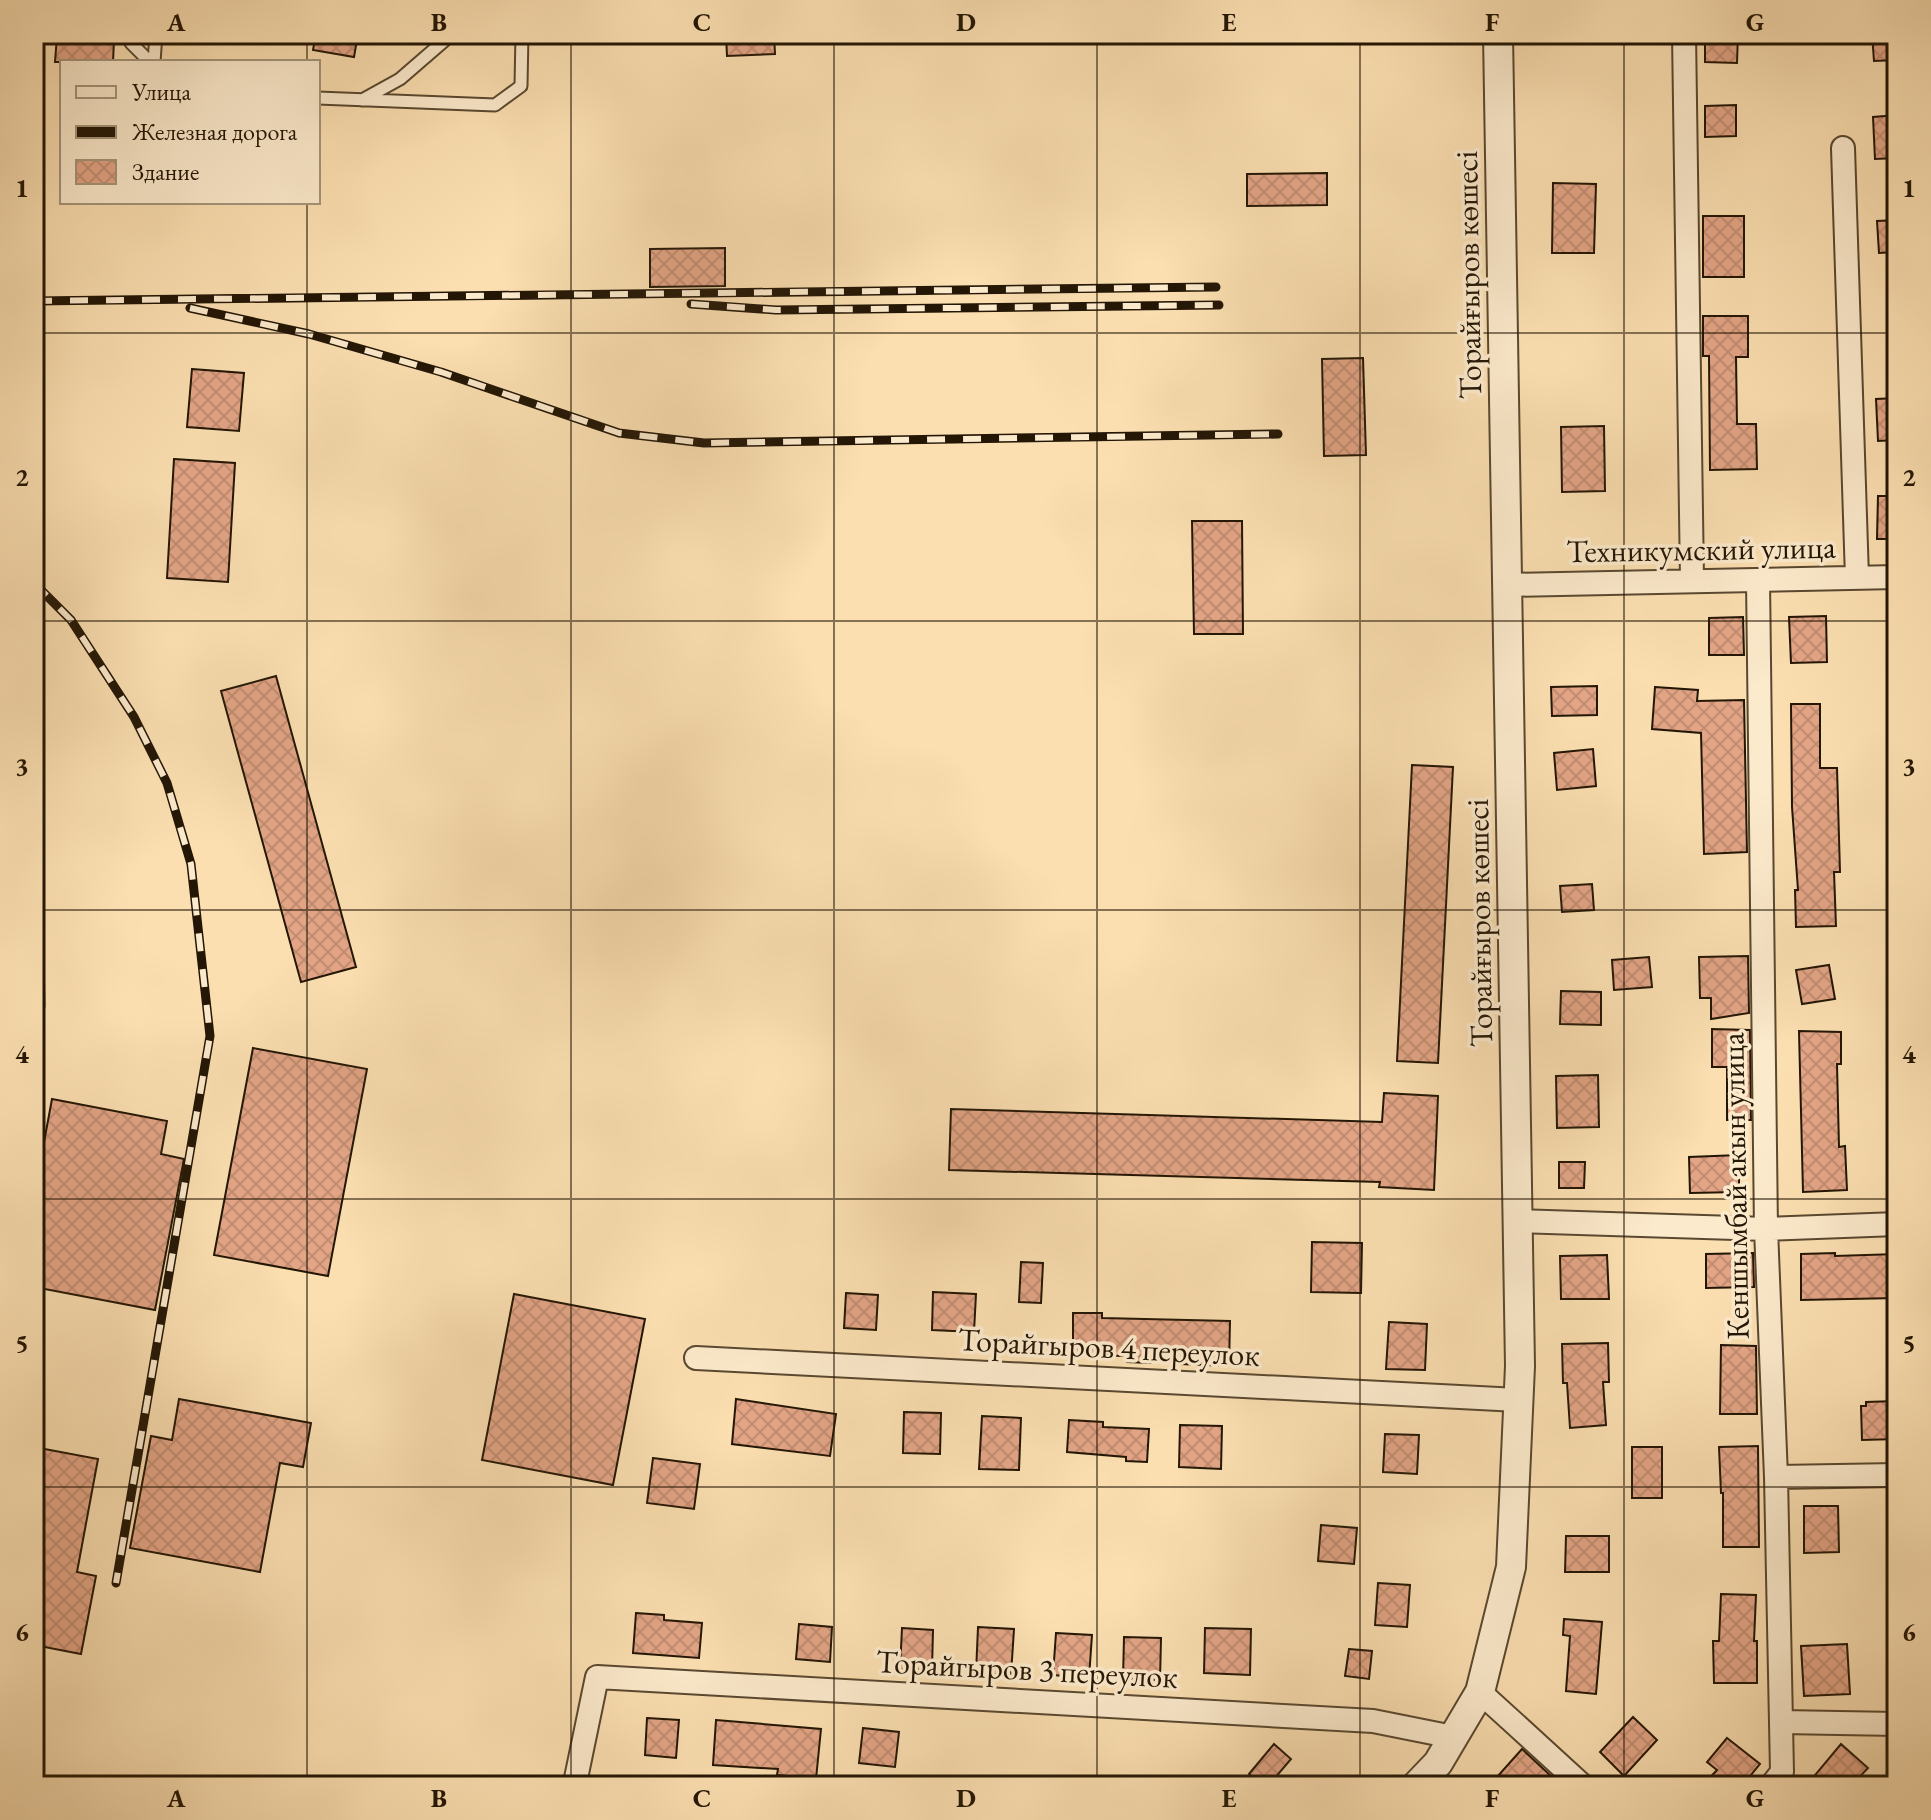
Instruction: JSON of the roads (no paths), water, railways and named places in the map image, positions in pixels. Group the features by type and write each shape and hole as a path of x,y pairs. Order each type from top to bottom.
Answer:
{"street":[{"name":"Торайғыров көшесі","path":"1416,1786 1438,1763 1480,1692 1511,1567 1518,1400 1518,1221 1498,34"},
{"path":"1684,34 1692,581"},
{"path":"1843,148 1857,578"},
{"name":"Техникумский улица","path":"1507,585 1897,577"},
{"name":"Кеншымбай акын улица","path":"1758,580 1766,1229 1776,1477 1782,1772 1771,1786"},
{"path":"1518,1221 1766,1229 1897,1224"},
{"name":"Торайгыров 4 переулок","path":"696,1358 1518,1400"},
{"path":"1776,1477 1897,1475"},
{"name":"Торайгыров 3 переулок","path":"578,1786 575,1783 581,1746 597,1677 1373,1721 1453,1737"},
{"path":"1480,1692 1583,1786"},
{"path":"1781,1722 1897,1724"}],"lane":[{"path":"131,34 131,43 150,60"},
{"path":"152,60 156,34"},
{"path":"361,100 400,79 452,34"},
{"path":"320,98 495,105 521,86 522,34"},
{"path":"34,949 37,951 38,1006"}],"railway":[{"path":"34,301 1216,287"},
{"path":"691,304 776,310 1219,305"},
{"path":"190,308 309,334 441,372 619,433 704,443 1278,434"},
{"path":"34,583 71,620 134,717 167,783 191,864 210,1036 116,1583"}]}
